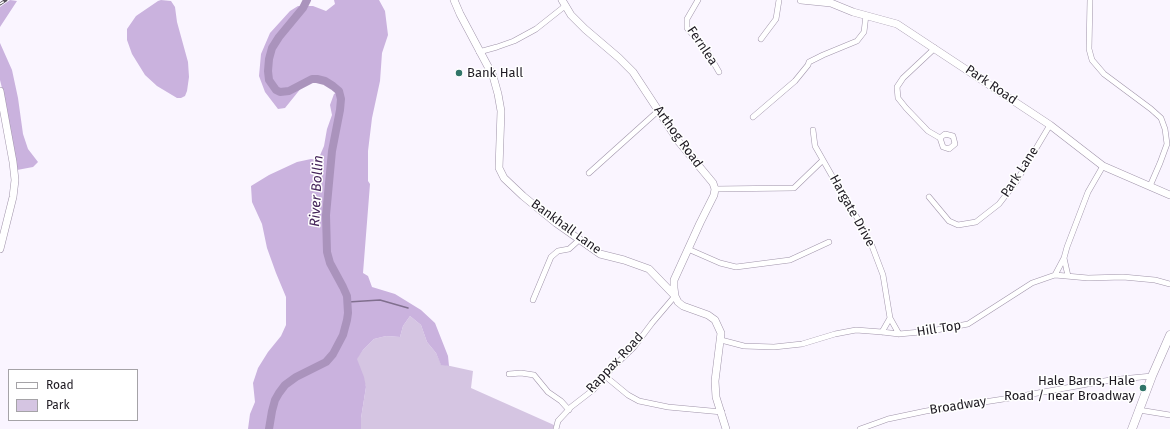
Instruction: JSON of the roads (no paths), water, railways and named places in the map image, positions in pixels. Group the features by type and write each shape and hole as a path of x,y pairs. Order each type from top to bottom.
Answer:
{"main road":[{"path":"1132,429 1152,376 1170,335"}],"street":[{"name":"Bankhall Lane","path":"454,0 479,52 493,76 501,111 499,168 504,178 523,196 579,240 600,254 624,260 649,269 675,296 678,302 684,306 708,315 715,320 721,333 715,381 716,396 726,429"},
{"name":"Fernlea","path":"698,0 686,19 687,28 707,51 719,72"},
{"path":"760,39 776,18 779,0"},
{"name":"Park Road","path":"801,0 831,3 854,12 897,24 936,48 1050,125 1103,166 1170,195"},
{"path":"1090,0 1090,49 1092,60 1104,74 1161,118 1165,129 1167,144 1150,186"},
{"path":"479,52 497,47 536,30 563,3"},
{"name":"Arthog Road","path":"563,3 571,15 585,29 627,65 640,82 679,142 714,182 715,188"},
{"path":"753,117 795,81 808,66 809,62 822,55 857,41 864,32 866,15"},
{"path":"936,48 903,78 897,87 898,98 906,108 928,131 940,138"},
{"path":"0,91 15,180 13,197 0,249"},
{"path":"589,173 658,111"},
{"name":"Park Lane","path":"929,197 949,221 958,225 976,222 999,204 1016,182 1050,125"},
{"name":"Hargate Drive","path":"813,130 815,146 861,224 872,246 883,275 890,318 899,334"},
{"path":"675,296 674,280 714,195 715,188 794,188 823,160"},
{"path":"1055,275 1064,258 1088,192 1103,166"},
{"path":"533,300 551,257 558,251 569,249 579,240"},
{"path":"688,249 720,263 736,267 790,260 829,242"},
{"path":"1064,258 1068,276"},
{"name":"Hill Top","path":"721,340 744,346 774,347 802,344 834,334 856,330 899,334 931,331 968,324 1032,283 1055,275 1088,278 1123,277 1155,280 1170,284"},
{"name":"Rappax Road","path":"556,429 558,421 593,390 634,347 652,322 675,296"},
{"path":"882,332 890,318"},
{"path":"509,374 521,373 534,375 548,392 561,401 569,410"},
{"path":"605,376 628,395 639,401 668,407 722,412"},
{"name":"Broadway","path":"860,429 888,419 926,411 1026,396 1110,380 1152,376"},
{"path":"1140,410 1170,415"}],"waterway":[{"name":"River Bollin","path":"269,429 275,400 279,393 285,385 296,377 326,362 333,354 343,335 348,313 347,296 330,263 327,252 326,215 332,151 340,110 341,99 339,91 325,81 312,79 289,91 280,92 276,90 269,80 269,59 272,48 279,37 303,8 307,0"},
{"path":"348,302 380,300 408,308"}],"railway":[{"path":"0,4 6,0"}],"place":[{"name":"Bank Hall","path":"459,73"},
{"name":"Hale Barns, Hale Road / near Broadway","path":"1143,388"}]}
